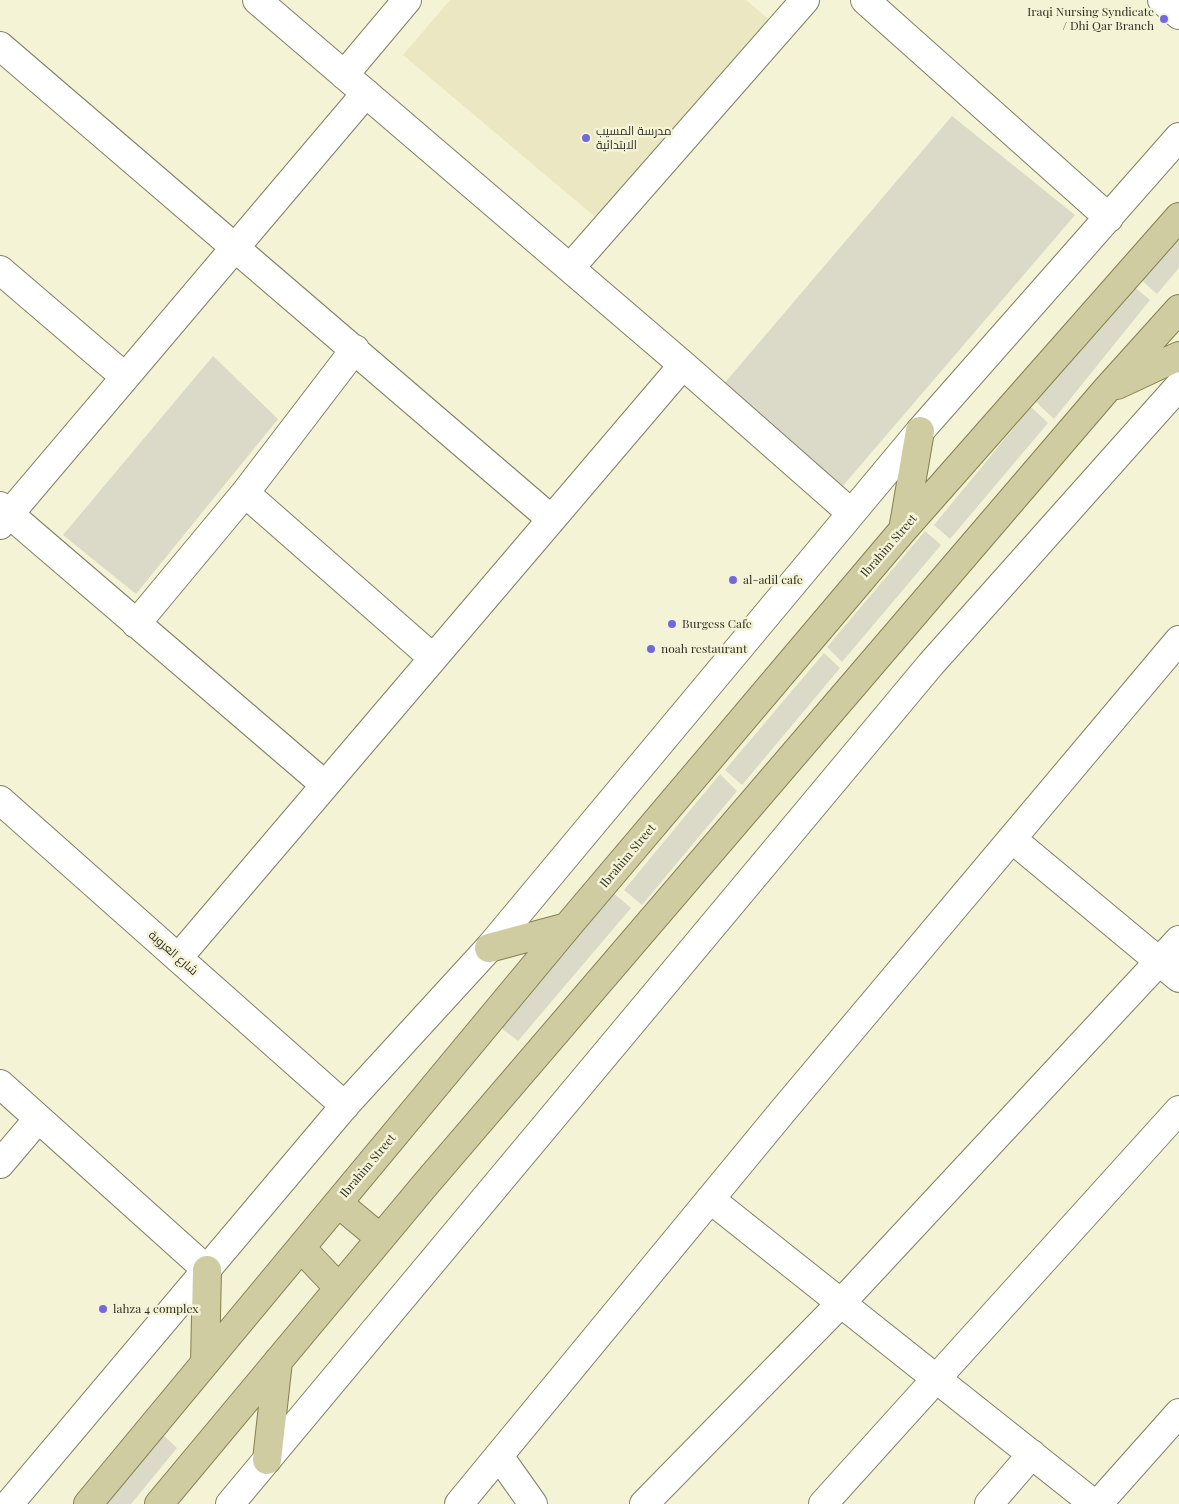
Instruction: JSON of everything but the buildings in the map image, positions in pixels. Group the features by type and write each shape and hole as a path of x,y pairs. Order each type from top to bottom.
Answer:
{"main road":[{"name":"Ibrahim Street","path":"88,1504 567,927 902,530 1179,217"},
{"path":"159,1504 380,1238 1106,390 1179,309"},
{"path":"1106,390 1179,356"},
{"path":"902,530 920,432"},
{"path":"489,948 567,927"},
{"path":"338,1203 380,1238"},
{"path":"301,1248 339,1288"},
{"path":"205,1363 206,1270"},
{"path":"267,1460 278,1361"}],"street":[{"path":"257,0 570,268 851,513"},
{"path":"344,74 407,0"},
{"path":"570,268 805,0"},
{"path":"865,0 1109,218"},
{"path":"1162,0 1179,15"},
{"path":"0,46 356,349 551,519"},
{"path":"325,785 136,624 3,515 125,377 366,93"},
{"path":"9,1504 345,1106 489,948 920,432 1179,137"},
{"path":"0,270 125,377"},
{"path":"136,624 246,493 356,349"},
{"path":"178,958 682,365"},
{"path":"230,1504 931,664 1179,386"},
{"path":"246,493 433,658"},
{"path":"459,1504 710,1199 1179,640"},
{"name":"شارع العروبة","path":"0,800 345,1106"},
{"path":"1012,839 1169,970"},
{"path":"644,1504 1169,970 1179,940"},
{"path":"0,1084 206,1270"},
{"path":"822,1504 1179,1110"},
{"path":"0,1164 38,1119"},
{"path":"710,1199 1096,1504 1179,1413"},
{"path":"989,1504 1032,1454"},
{"path":"499,1456 532,1504"}],"shaded area":[{"name":"مدرسة المسيب الابتدائية","path":"450,0 746,0 771,21 600,221 403,55"},
{"path":"952,116 1075,215 841,488 723,385"},
{"path":"1179,233 1179,268 1157,294 1140,279"},
{"path":"1133,286 1150,300 1054,419 1036,402"},
{"path":"213,356 278,419 136,594 63,535"},
{"path":"1031,407 1048,423 950,539 934,525"},
{"path":"925,531 941,545 842,662 827,647"},
{"path":"824,653 840,668 742,785 725,770"},
{"path":"720,774 737,791 642,905 624,890"},
{"path":"611,891 631,908 518,1041 496,1024"},
{"path":"162,1434 177,1448 131,1504 105,1504"}],"place":[{"name":"Iraqi Nursing Syndicate / Dhi Qar Branch","path":"1164,19"},
{"name":"مدرسة المسيب الابتدائية","path":"586,138"},
{"name":"al-adil cafe","path":"733,580"},
{"name":"Burgess Cafe","path":"672,624"},
{"name":"noah restaurant","path":"651,649"},
{"name":"lahza 4 complex","path":"103,1309"}]}
